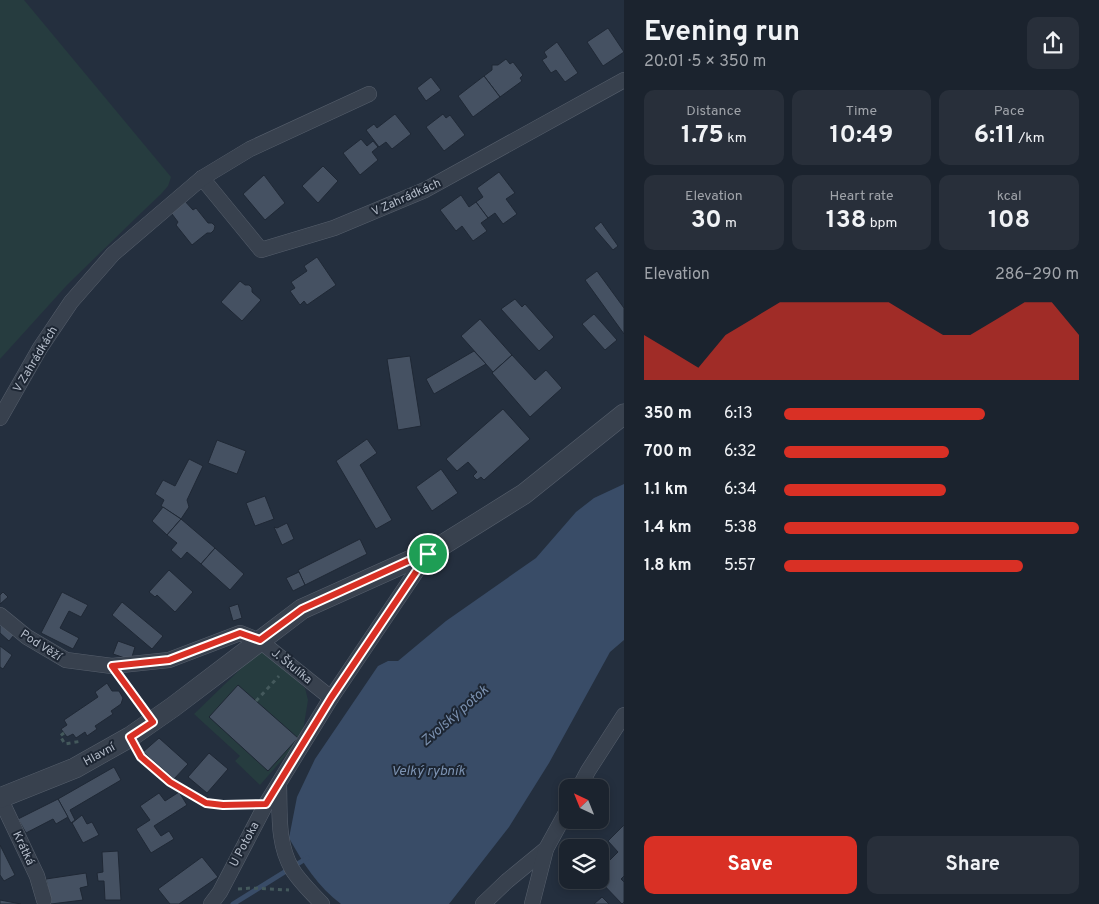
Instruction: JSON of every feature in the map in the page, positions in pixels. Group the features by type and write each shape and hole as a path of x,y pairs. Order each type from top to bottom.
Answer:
{"street":[{"name":"V Zahrádkách","path":"202,178 261,250 334,228 425,190 624,80"},
{"name":"V Zahrádkách","path":"0,418 40,348 71,302 113,254 202,178 250,149 369,94"},
{"name":"J. Štulíka","path":"331,698 260,640 302,609 408,561 428,554 524,494 624,414"},
{"name":"J. Štulíka","path":"279,785 331,698 428,554"},
{"name":"Pod Věží","path":"0,615 26,638 66,660 112,666 169,660 240,633 260,640"},
{"name":"Hlavní","path":"0,798 75,768 130,737 153,722 260,640"},
{"path":"585,779 624,715"},
{"name":"U Potoka","path":"215,898 266,804 279,785"},
{"path":"279,785 281,840 285,854 292,870 317,899"},
{"name":"Krátká","path":"0,798 37,876 44,900"},
{"path":"532,904 546,849 559,825"},
{"path":"483,904 507,881 546,849"}],"lane":[{"path":"112,666 153,722"}],"path":[{"path":"256,701 290,664"},
{"path":"60,736 64,733"},
{"path":"130,737 141,757 170,782 206,803 223,805 266,804"},
{"path":"215,898 251,888 317,899"}],"green space":[{"path":"0,0 24,0 171,177 168,186 161,194 67,285 0,359"},
{"path":"267,652 305,688 308,700 302,737 260,785 235,761 240,756 194,714 257,653"}],"water":[{"name":"Velký rybník","path":"624,484 624,640 610,652 549,763 509,827 449,904 341,904 325,890 312,874 289,838 297,797 315,759 378,666 388,661 398,661 446,621 536,558 576,512 594,498"}],"building":[{"path":"608,28 624,52 603,66 587,42"},
{"path":"557,42 578,73 565,82 556,70 551,73 542,60 547,57 544,52"},
{"path":"506,59 510,64 513,62 523,75 520,78 522,81 500,97 484,76 492,70 492,65 498,65"},
{"path":"484,76 500,97 473,117 458,96"},
{"path":"431,77 441,90 426,101 417,88"},
{"path":"395,114 411,134 392,149 386,142 379,147 366,130 374,124 377,128"},
{"path":"443,114 446,118 450,115 465,135 444,151 426,127"},
{"path":"361,139 367,146 373,141 378,147 372,152 378,160 360,175 343,153"},
{"path":"323,166 338,181 318,203 302,186"},
{"path":"499,172 515,193 506,199 517,214 503,224 495,213 488,218 476,202 483,197 477,188"},
{"path":"264,175 285,203 265,220 243,194"},
{"path":"461,195 469,207 476,202 488,218 481,223 487,231 473,241 462,226 456,231 440,210"},
{"path":"183,199 193,210 196,208 208,223 212,223 215,226 211,233 207,233 192,245 176,225 178,222 169,210"},
{"path":"601,222 618,246 613,250 594,228"},
{"path":"317,257 336,285 307,305 304,301 300,305 290,291 295,288 291,282 307,271 304,266"},
{"path":"597,271 624,308 624,334 585,280"},
{"path":"240,281 245,285 249,285 252,288 252,292 261,300 242,321 221,302"},
{"path":"515,299 522,307 525,304 554,337 539,351 501,309"},
{"path":"594,314 617,340 605,350 582,324"},
{"path":"480,319 512,355 493,372 461,336"},
{"path":"474,351 486,364 434,394 426,379"},
{"path":"512,355 535,380 546,370 562,388 530,417 492,373"},
{"path":"410,356 421,426 398,430 387,359"},
{"path":"503,409 530,439 484,480 481,477 477,480 473,476 477,472 468,462 457,471 446,459"},
{"path":"367,439 377,453 360,465 392,520 376,529 336,461"},
{"path":"217,440 246,451 237,474 208,463"},
{"path":"189,459 203,466 187,500 189,507 181,519 161,506 164,500 155,494 163,480 175,486"},
{"path":"441,469 458,493 432,511 416,487"},
{"path":"265,496 274,519 255,526 246,503"},
{"path":"163,507 181,519 167,535 152,521"},
{"path":"181,519 215,548 201,564 187,552 181,559 171,550 177,543 167,535"},
{"path":"287,523 294,539 282,545 274,527 277,528"},
{"path":"360,539 367,554 305,585 298,570"},
{"path":"215,548 244,574 230,590 201,564"},
{"path":"169,570 193,592 175,612 157,595 155,597 149,592"},
{"path":"299,572 305,585 293,591 286,578"},
{"path":"3,592 8,597 0,604 0,595"},
{"path":"62,592 88,605 81,617 69,611 60,628 79,638 73,649 41,633"},
{"path":"122,602 163,636 152,649 112,615"},
{"path":"238,604 242,618 233,621 229,607"},
{"path":"0,624 14,635 9,641 0,633"},
{"path":"118,641 135,647 131,660 113,654"},
{"path":"0,646 12,655 3,669 0,667"},
{"path":"107,683 112,691 119,691 123,698 121,704 111,711 113,714 95,726 97,729 87,736 85,732 76,738 73,734 67,737 61,729 67,725 64,720 98,697 95,692"},
{"path":"238,685 298,738 268,771 209,717"},
{"path":"159,738 188,764 174,779 143,752"},
{"path":"209,753 228,769 207,793 188,777"},
{"path":"114,767 121,780 70,810 75,820 71,823 58,799"},
{"path":"179,792 187,805 154,826 161,836 169,831 174,839 151,853 136,829 150,820 140,806 159,793 165,801"},
{"path":"58,799 68,817 56,824 53,819 26,833 18,819"},
{"path":"82,815 87,824 92,822 99,835 83,843 72,823"},
{"path":"624,825 624,876 621,879 624,882 624,902 622,904 608,889 609,861 618,852 609,840"},
{"path":"0,845 15,875 4,881 0,875"},
{"path":"118,851 121,900 105,900 104,881 98,881 97,873 103,872 102,852"},
{"path":"202,857 218,877 179,904 170,904 158,889"},
{"path":"86,873 88,886 80,888 83,900 51,904 46,879"},
{"path":"602,897 609,904 594,904"},
{"path":"0,900 21,904 0,904"}],"waterway":[{"name":"Zvolský potok","path":"233,904 307,858"}],"route":[{"path":"428,554 331,698 266,804 223,805 206,803 170,782 141,757 130,737 153,722 112,666 169,660 240,633 260,640 302,609 408,561 428,554"}]}
